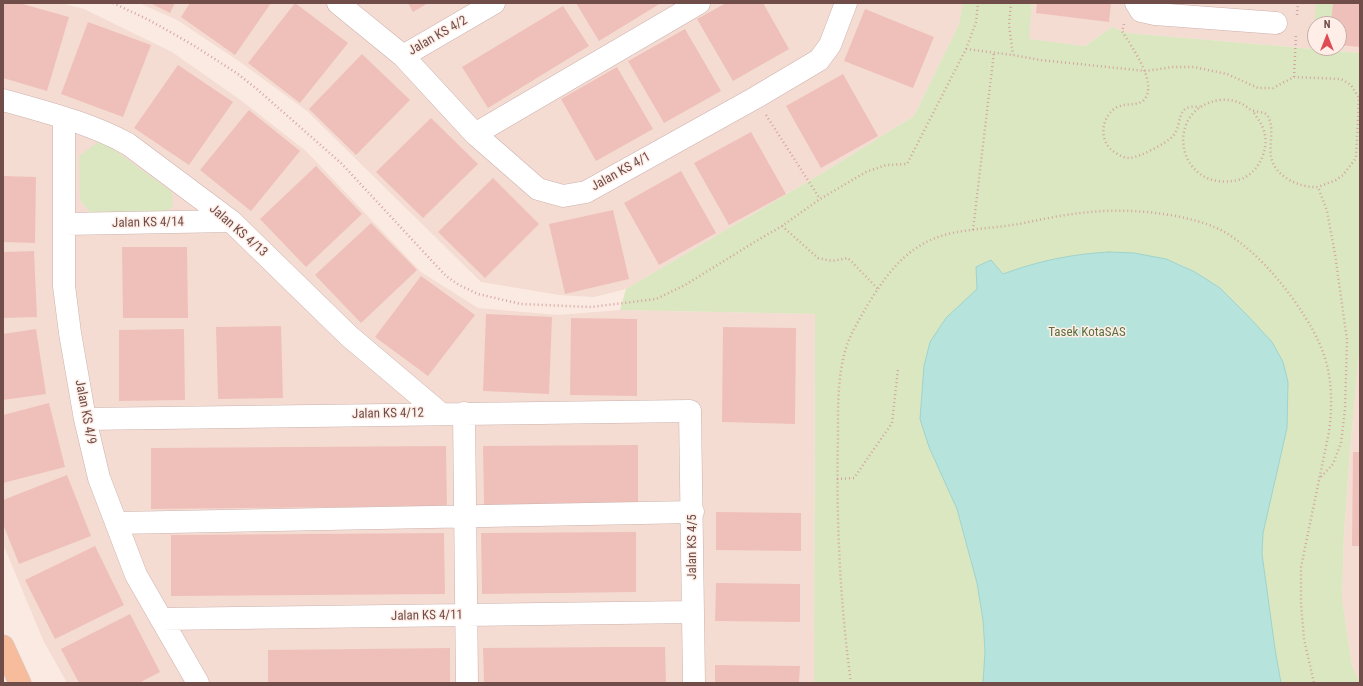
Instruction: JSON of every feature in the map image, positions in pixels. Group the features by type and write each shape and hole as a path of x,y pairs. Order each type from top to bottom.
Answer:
{"main road":[{"path":"3,646 20,683"}],"street":[{"name":"Jalan KS 4/1","path":"338,3 403,56 475,134 538,190 563,196 586,192 755,98 819,60 830,45 846,3"},
{"name":"Jalan KS 4/2","path":"403,56 494,3"},
{"path":"475,134 699,3"},
{"path":"1138,7 1155,14 1287,20"},
{"name":"Jalan KS 4/13","path":"3,100 64,118 110,134 128,144 231,222 349,336 440,413"},
{"name":"Jalan KS 4/9","path":"64,118 64,286 70,333 85,419 99,478 136,575 198,683"},
{"name":"Jalan KS 4/14","path":"65,224 231,222"},
{"name":"Jalan KS 4/12","path":"85,419 440,413 690,411"},
{"name":"Jalan KS 4/5","path":"690,411 693,512 694,683"},
{"path":"464,413 468,615 467,683"},
{"path":"117,523 693,512"},
{"name":"Jalan KS 4/11","path":"161,619 693,612"}],"path":[{"path":"978,3 976,22 966,49 1040,60 1146,71 1172,67 1194,67 1227,74 1250,85 1262,88 1273,88 1294,77 1341,79 1351,86 1359,98 1356,158 1348,170 1336,180 1318,187 1297,184 1285,176 1275,166 1271,157 1270,121 1265,113 1254,112"},
{"path":"1011,3 1009,25 1014,55"},
{"path":"1287,20 1298,3"},
{"path":"1138,7 1127,18 1122,31 1146,71 1148,91 1145,100 1135,105 1126,104 1117,107 1106,120 1103,129 1104,138 1113,152 1130,158 1138,156 1163,144 1174,135 1182,112 1192,106 1201,107"},
{"path":"1294,77 1296,33"},
{"path":"973,230 994,52"},
{"path":"755,98 820,199"},
{"path":"1213,101 1236,101 1254,112 1261,122 1265,133 1266,144 1259,163 1253,171 1241,179 1227,182 1213,181 1201,175 1191,166 1185,155 1183,143 1184,132 1187,122 1201,107 1213,101"},
{"path":"1318,187 1327,211 1334,247 1347,340 1345,409 1341,443 1333,464 1319,479"},
{"path":"852,683 843,607 837,529 837,479 839,393 844,355 853,331 878,289 893,268 917,247 948,234 992,228 1070,213 1109,209 1135,210 1197,220 1228,234 1249,250 1278,278 1300,309 1324,355 1330,372 1332,413 1301,567 1301,604 1304,639 1314,683"},
{"path":"782,226 818,258 832,261 848,258 878,289"},
{"path":"837,479 854,478 892,423 898,369"}],"shaded area":[{"path":"3,3 61,3 84,9 172,52 242,101 306,151 421,272 478,308 558,315 620,310 815,314 814,683 67,683 43,640 3,544"},
{"path":"139,3 963,3 959,24 914,116 819,175 626,289 594,297 559,295 481,282 307,111 240,62 177,20"},
{"path":"1032,3 1360,3 1360,53 1347,52 1347,16 1307,16 1307,48 1128,33 1112,27 1085,46 1028,39"},
{"path":"1360,342 1360,683 1352,665 1342,599 1344,534"}],"green space":[{"name":"Tasek KotaSAS","path":"963,3 1032,3 1029,39 1085,46 1112,27 1128,33 1307,48 1307,56 1347,56 1347,52 1360,53 1360,342 1344,534 1342,599 1352,665 1360,683 814,683 815,314 620,310 626,289 819,175 914,116 959,24"},
{"path":"1316,3 1333,3 1332,16 1315,16"},
{"path":"101,140 172,192 173,206 167,211 90,212 80,200 79,156"}],"water":[{"path":"1109,252 1134,253 1166,259 1195,272 1220,288 1248,316 1272,342 1283,362 1288,382 1287,428 1263,533 1262,554 1281,683 983,683 985,651 983,620 977,583 957,509 929,447 920,419 924,366 930,342 946,318 977,289 976,267 991,260 1003,274 1029,265 1055,259 1082,254"}],"building":[{"path":"4,3 19,3 69,17 47,91 3,78"},
{"path":"150,3 175,3 170,13"},
{"path":"190,3 271,3 235,55 181,17"},
{"path":"295,3 348,43 300,103 248,63"},
{"path":"408,3 428,3 413,12"},
{"path":"576,3 661,3 599,41"},
{"path":"726,3 763,3 789,49 733,81 697,19"},
{"path":"1037,3 1111,3 1109,22 1036,13"},
{"path":"1333,3 1360,3 1360,47 1347,46 1347,16 1332,16"},
{"path":"563,6 589,46 488,108 462,67"},
{"path":"865,9 934,37 913,88 844,61"},
{"path":"88,22 151,45 123,117 61,94"},
{"path":"685,29 721,91 664,123 628,61"},
{"path":"362,54 410,100 356,155 309,109"},
{"path":"178,65 233,102 189,165 134,128"},
{"path":"617,67 653,129 596,161 561,99"},
{"path":"843,74 878,136 821,168 786,106"},
{"path":"249,110 300,151 251,211 200,170"},
{"path":"431,118 478,164 423,218 376,172"},
{"path":"751,132 786,194 729,225 694,163"},
{"path":"316,166 362,214 306,267 260,219"},
{"path":"681,171 716,233 659,265 624,203"},
{"path":"3,176 36,177 35,243 3,242"},
{"path":"493,178 539,224 485,278 438,232"},
{"path":"613,210 629,279 565,294 549,224"},
{"path":"371,223 417,270 361,323 315,275"},
{"path":"122,247 187,247 188,318 123,318"},
{"path":"34,251 37,317 3,318 3,252"},
{"path":"421,276 475,315 428,376 375,337"},
{"path":"486,314 552,317 549,394 483,391"},
{"path":"571,318 637,319 637,396 570,395"},
{"path":"281,326 283,398 218,399 216,327"},
{"path":"723,327 796,328 795,424 722,422"},
{"path":"36,329 46,394 3,400 3,334"},
{"path":"184,329 185,400 119,401 119,330"},
{"path":"49,403 65,467 3,483 3,415"},
{"path":"638,445 638,505 484,506 483,446"},
{"path":"446,446 447,506 151,509 151,448"},
{"path":"1353,452 1360,452 1360,546 1352,546"},
{"path":"67,475 91,536 19,564 3,524 3,500"},
{"path":"716,512 801,513 801,551 716,550"},
{"path":"636,532 636,592 482,594 481,533"},
{"path":"444,533 445,594 171,596 171,535"},
{"path":"95,546 124,605 55,639 25,580"},
{"path":"716,583 800,584 800,622 715,621"},
{"path":"130,614 160,672 139,683 79,683 61,649"},
{"path":"665,647 666,683 484,683 483,648"},
{"path":"450,648 450,683 268,683 268,650"},
{"path":"715,665 800,666 799,683 715,683"}]}
